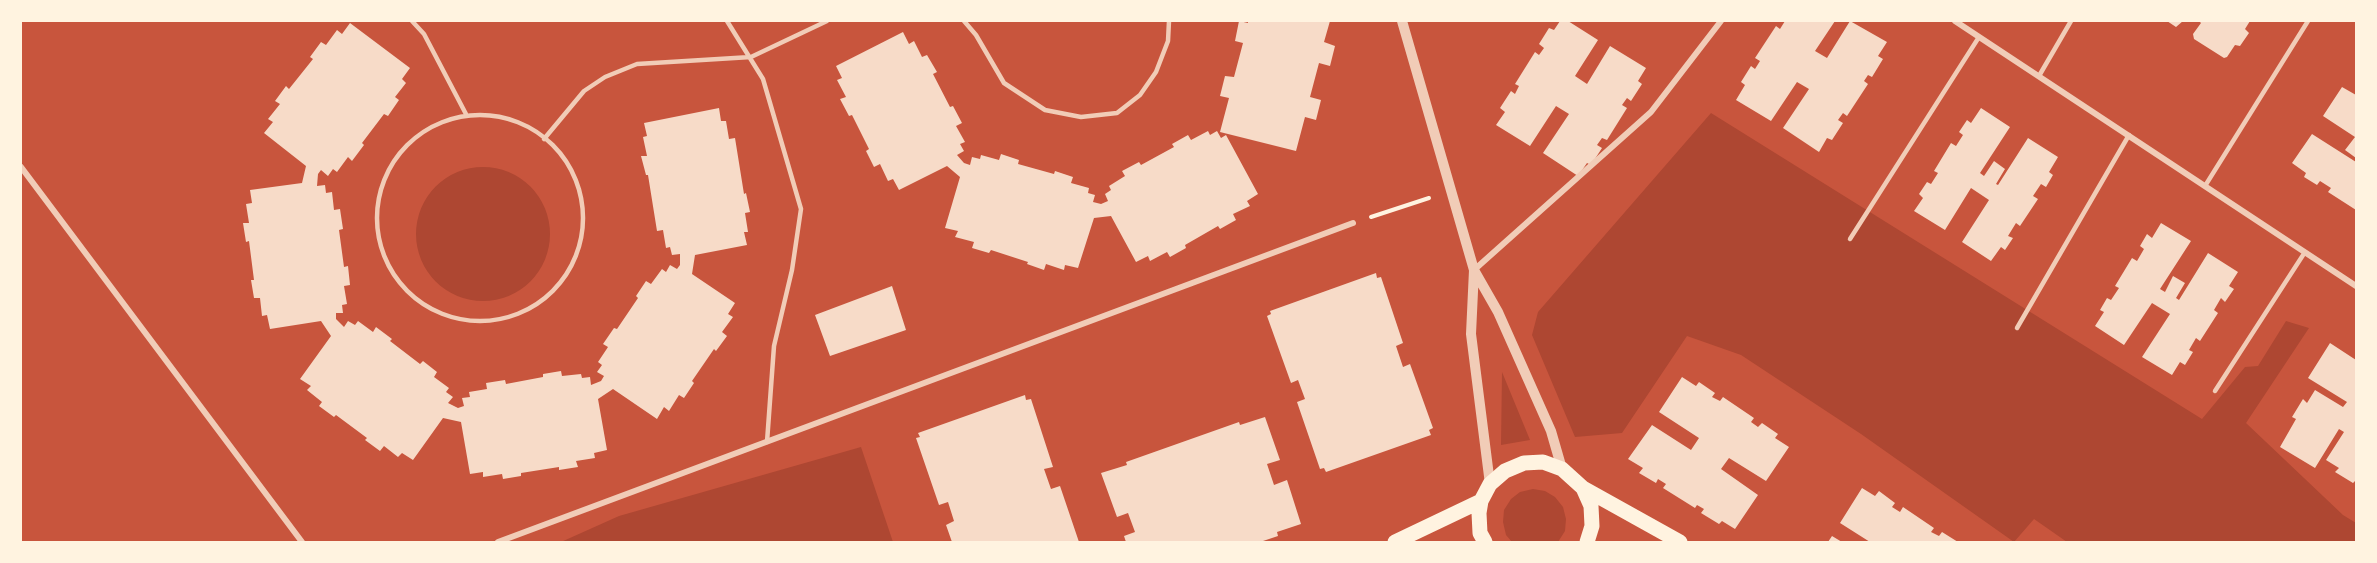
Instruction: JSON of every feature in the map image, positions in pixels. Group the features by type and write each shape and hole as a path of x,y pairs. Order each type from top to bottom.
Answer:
{"main road":[{"path":"1485,542 1480,532 1479,513 1481,501 1491,484 1505,471 1524,464 1543,462 1562,468 1583,488 1680,542"},
{"path":"1583,488 1591,506 1592,526 1587,542"},
{"path":"1395,542 1481,501"}],"street":[{"path":"1402,21 1474,270 1498,312 1513,345 1551,431 1562,468"},
{"path":"1491,484 1471,334 1474,270 1651,112 1721,21"},
{"path":"1955,21 2356,286"},
{"path":"21,167 302,542"},
{"path":"498,542 1353,223"}],"lane":[{"path":"412,21 424,34 467,116"},
{"path":"727,21 751,57 766,89 801,209 792,270 774,346 767,442"},
{"path":"544,139 584,91 605,76 637,64 751,57 827,21"},
{"path":"964,21 976,35 1004,83 1045,110 1081,117 1117,113 1140,95 1156,72 1168,41 1169,21"},
{"path":"2039,76 2071,21"},
{"path":"2205,186 2308,21"},
{"path":"1850,239 1979,37"},
{"path":"467,116 500,117 533,130 544,139 560,153 577,183 584,217 578,252 561,283 535,306 502,320 467,321 435,312 408,293 388,267 378,235 378,202 388,171 408,144 435,126 467,116"},
{"path":"2017,328 2128,135"},
{"path":"2215,391 2305,252"}],"path":[{"path":"1353,223 1451,191"}],"shaded area":[{"path":"1711,113 2202,419 2245,367 2258,366 2286,321 2309,328 2246,423 2343,515 2356,523 2356,542 2067,542 2034,519 2014,542 1861,434 1741,355 1687,336 1622,433 1575,437 1532,335 1538,312"},
{"path":"483,167 509,172 530,187 545,208 550,234 545,260 530,281 509,296 483,301 457,296 436,281 421,260 416,234 421,208 436,187 457,172"},
{"path":"1502,372 1530,440 1501,445"},
{"path":"861,447 893,542 561,542 619,516"},
{"path":"1533,489 1545,491 1555,497 1563,507 1566,519 1565,531 1558,542 1512,542 1506,535 1503,522 1504,510 1511,499 1520,492"}],"building":[{"path":"1239,21 1248,23 1248,21 1330,21 1324,42 1335,46 1330,66 1319,63 1310,97 1321,100 1316,120 1305,117 1296,151 1220,132 1229,98 1220,96 1225,76 1234,77 1243,43 1235,41"},
{"path":"1560,21 1568,21 1598,40 1575,76 1587,84 1610,46 1646,68 1638,81 1642,84 1631,101 1627,98 1622,105 1627,108 1607,140 1602,138 1597,145 1602,148 1591,165 1587,163 1578,176 1543,153 1569,114 1556,106 1530,146 1496,125 1505,112 1500,108 1511,91 1515,94 1519,86 1515,84 1535,52 1539,55 1544,48 1539,44 1549,28 1554,30"},
{"path":"1785,21 1835,21 1815,51 1827,58 1850,21 1887,42 1878,56 1883,59 1872,77 1868,75 1864,81 1868,84 1847,116 1843,113 1838,120 1843,123 1832,140 1827,138 1819,152 1783,128 1809,89 1797,82 1771,121 1736,100 1745,85 1741,82 1751,66 1755,69 1760,61 1755,58 1776,26 1780,29"},
{"path":"2167,21 2183,21 2176,27"},
{"path":"2199,21 2250,21 2245,29 2249,33 2240,46 2235,45 2224,58 2194,39 2193,34 2201,23"},
{"path":"350,23 410,68 402,79 406,83 395,97 399,100 388,116 384,114 362,143 364,145 352,161 348,157 337,172 333,169 328,176 321,170 318,174 317,186 325,185 326,193 332,192 334,210 340,209 343,229 339,230 344,267 348,266 350,285 344,286 347,304 342,305 343,313 336,313 336,319 344,327 348,321 355,325 358,321 373,332 376,327 420,364 423,361 437,372 434,377 449,388 446,392 453,397 448,403 458,408 464,406 462,398 470,397 469,392 487,389 486,383 505,380 506,384 561,371 562,376 581,374 582,378 590,377 591,385 601,381 604,376 597,372 602,365 598,362 608,347 603,344 614,328 617,329 638,298 636,296 646,281 651,284 662,269 666,272 670,265 677,269 680,265 680,254 672,255 670,247 666,248 663,230 657,231 648,175 646,175 641,156 647,156 643,137 647,136 644,123 719,108 721,121 726,121 729,139 735,138 744,194 746,193 750,212 745,213 748,232 744,232 747,245 695,255 692,274 735,303 728,314 733,317 722,332 727,336 716,351 714,349 692,381 694,383 684,398 679,395 669,411 664,407 657,419 613,389 598,399 607,450 594,453 595,458 576,461 578,467 559,470 559,467 521,473 521,476 503,479 502,474 483,477 483,472 470,474 461,422 443,418 413,460 402,453 398,457 384,446 380,451 365,440 367,438 336,415 334,417 319,406 322,402 307,390 311,386 300,379 331,336 321,321 270,329 267,315 262,316 260,298 254,298 249,241 246,242 243,223 249,223 246,204 252,203 250,190 302,183 306,166 264,133 273,122 268,119 280,104 275,101 286,86 289,89 313,59 310,57 321,42 326,45 337,30 342,34"},
{"path":"903,32 909,44 914,41 922,57 927,55 937,72 933,74 950,107 953,106 962,123 956,126 965,142 960,144 964,151 957,155 964,163 970,165 972,157 980,159 981,155 999,160 1001,154 1019,160 1018,164 1073,177 1071,183 1089,188 1088,193 1095,195 1093,202 1101,204 1108,201 1105,194 1111,190 1109,186 1125,176 1122,171 1139,162 1141,165 1174,147 1172,144 1188,135 1191,140 1208,131 1210,135 1217,131 1221,138 1226,135 1258,194 1247,201 1250,206 1233,214 1236,220 1220,229 1218,226 1185,245 1186,248 1170,257 1167,252 1150,261 1148,256 1136,262 1111,216 1094,218 1078,268 1065,265 1064,270 1046,264 1044,270 1027,264 1028,262 991,250 989,253 972,248 974,242 955,237 958,231 945,228 960,177 947,166 899,190 893,179 888,181 880,164 874,167 866,151 869,149 852,115 849,116 840,99 846,97 837,80 842,78 836,66"},
{"path":"2342,87 2356,95 2356,158 2345,150 2355,137 2323,116"},
{"path":"1981,108 2010,127 1980,173 1984,176 1994,161 2005,169 1996,184 1998,185 2028,138 2058,157 2049,172 2053,175 2046,187 2041,184 2033,196 2038,199 2020,226 2016,223 2008,236 2013,238 2005,250 2001,247 1991,261 1962,242 1989,200 1971,188 1945,230 1914,211 1923,198 1919,194 1927,182 1931,184 1938,173 1934,171 1951,143 1956,146 1963,135 1959,132 1967,120 1971,123"},
{"path":"2312,134 2356,162 2356,210 2328,192 2331,188 2320,181 2317,185 2304,177 2306,173 2292,163"},
{"path":"2161,223 2191,241 2160,289 2165,292 2173,276 2185,283 2176,298 2179,300 2208,253 2238,272 2229,286 2234,289 2225,302 2221,298 2214,310 2218,313 2200,341 2196,338 2189,350 2193,352 2185,365 2180,362 2172,375 2142,357 2170,314 2152,303 2124,345 2095,326 2104,312 2100,310 2107,298 2111,300 2119,288 2115,286 2132,258 2137,261 2144,249 2140,246 2147,234 2152,238"},
{"path":"1376,273 1377,278 1381,277 1403,343 1396,346 1403,367 1410,364 1433,428 1429,430 1431,435 1326,472 1324,468 1320,469 1297,402 1305,399 1298,380 1291,383 1267,316 1271,314 1270,311"},
{"path":"892,286 906,330 830,356 815,315"},
{"path":"2330,343 2356,360 2356,480 2353,483 2335,472 2339,468 2326,460 2344,432 2339,429 2315,468 2280,447 2296,419 2292,417 2303,399 2307,403 2315,390 2343,407 2347,402 2308,378"},
{"path":"1682,377 1696,386 1699,382 1715,393 1712,397 1720,401 1723,397 1754,418 1751,422 1758,427 1762,423 1778,434 1775,438 1789,447 1766,481 1729,458 1721,469 1758,495 1735,529 1722,521 1719,524 1701,513 1704,509 1697,505 1695,508 1663,488 1666,484 1658,479 1656,483 1639,473 1643,468 1628,459 1652,425 1691,450 1699,438 1659,412"},
{"path":"1025,395 1026,400 1031,399 1053,467 1044,469 1051,489 1060,486 1079,542 952,542 946,525 954,521 948,502 939,505 916,438 920,437 918,433"},
{"path":"1265,417 1280,460 1267,464 1274,485 1287,480 1301,524 1277,532 1278,536 1260,542 1126,542 1124,536 1135,532 1128,513 1117,517 1101,473 1239,422 1240,425"},
{"path":"1862,488 1875,496 1879,491 1895,503 1892,507 1900,512 1903,507 1934,528 1931,532 1939,536 1942,532 1958,542 1870,542 1840,523"},
{"path":"1832,536 1842,542 1828,542"}]}
